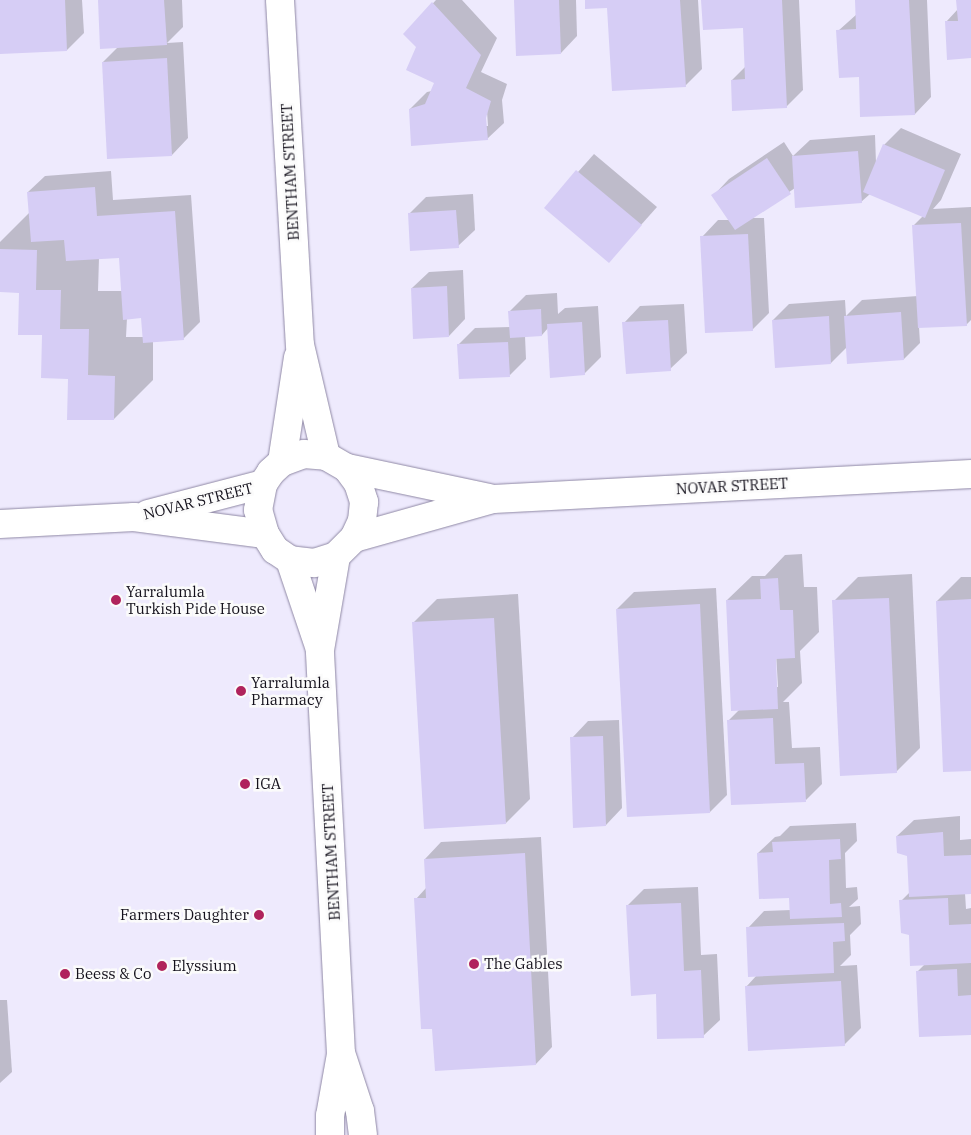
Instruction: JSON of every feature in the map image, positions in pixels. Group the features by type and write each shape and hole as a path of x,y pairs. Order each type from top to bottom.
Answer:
{"main road":[{"name":"BENTHAM STREET","path":"280,0 300,345 282,462"},
{"name":"BENTHAM STREET","path":"300,345 336,462"},
{"path":"304,454 336,462 358,483 364,502 362,520 345,547 314,563 290,560 275,550 265,534 258,510 263,484 271,472 282,462 304,454"},
{"name":"NOVAR STREET","path":"336,462 493,499"},
{"name":"NOVAR STREET","path":"345,547 493,499 971,474"},
{"name":"NOVAR STREET","path":"134,517 263,484"},
{"name":"NOVAR STREET","path":"0,524 134,517 265,534"},
{"name":"BENTHAM STREET","path":"320,650 345,547"},
{"name":"BENTHAM STREET","path":"290,560 320,650 341,1054 330,1116 330,1135"},
{"name":"BENTHAM STREET","path":"341,1054 360,1111 363,1135"}],"building":[{"path":"0,0 65,0 67,51 0,54"},
{"path":"98,0 164,0 167,45 100,49"},
{"path":"514,0 559,0 561,54 516,56"},
{"path":"585,0 680,0 686,87 612,91 607,8 585,9"},
{"path":"701,0 782,0 787,108 732,111 731,80 745,79 743,28 703,30"},
{"path":"855,0 909,0 915,115 860,117 859,77 839,78 836,30 856,29"},
{"path":"956,0 971,0 971,58 947,60 945,21 958,21"},
{"path":"432,2 481,55 466,88 491,101 486,118 488,140 411,146 409,109 425,104 434,83 406,70 416,47 403,34"},
{"path":"167,58 172,156 107,159 102,62"},
{"path":"883,144 945,170 925,218 863,192"},
{"path":"858,151 862,203 795,208 792,156"},
{"path":"767,158 791,194 735,230 711,195"},
{"path":"576,170 642,225 609,263 544,208"},
{"path":"95,187 97,216 175,211 184,340 143,343 141,318 123,320 119,258 66,261 64,240 31,242 27,192"},
{"path":"456,210 459,248 410,251 408,213"},
{"path":"961,223 967,326 918,328 912,225"},
{"path":"748,234 753,331 705,333 700,236"},
{"path":"0,249 37,250 36,290 61,290 60,329 89,329 88,375 115,376 114,420 67,420 68,379 41,378 42,335 18,335 19,293 0,292"},
{"path":"447,286 449,337 413,339 411,288"},
{"path":"541,309 542,336 510,338 508,311"},
{"path":"901,312 904,360 847,364 844,316"},
{"path":"829,316 831,364 775,368 772,320"},
{"path":"668,320 671,371 626,374 622,322"},
{"path":"582,322 585,375 550,378 547,324"},
{"path":"508,342 510,377 459,379 457,344"},
{"path":"778,578 780,610 793,610 795,658 776,659 778,709 731,711 726,600 761,599 760,579"},
{"path":"889,598 897,773 840,776 832,600"},
{"path":"971,599 971,771 943,772 936,601"},
{"path":"700,604 710,813 627,817 616,609"},
{"path":"494,618 506,824 424,829 412,622"},
{"path":"773,718 775,764 804,763 806,802 731,805 727,720"},
{"path":"603,736 606,826 573,828 570,737"},
{"path":"943,832 944,856 971,855 971,894 909,897 907,856 897,853 896,836"},
{"path":"840,839 841,859 829,860 830,904 841,903 842,917 790,919 789,898 759,899 757,853 773,852 772,842"},
{"name":"The Gables","path":"525,853 536,1065 435,1071 432,1029 421,1029 414,898 426,898 424,859"},
{"path":"948,898 949,925 971,924 971,963 910,966 909,935 901,933 899,900"},
{"path":"681,903 684,971 701,970 704,1038 657,1039 656,994 631,996 626,905"},
{"path":"844,923 845,941 833,942 834,973 748,977 746,927"},
{"path":"957,969 958,996 971,995 971,1035 919,1037 916,971"},
{"path":"841,981 845,1046 748,1051 745,986"}],"place":[{"name":"Yarralumla Turkish Pide House","path":"116,600"},
{"name":"Yarralumla Pharmacy","path":"241,691"},
{"name":"IGA","path":"245,784"},
{"name":"Farmers Daughter","path":"259,915"},
{"name":"The Gables","path":"474,964"},
{"name":"Elyssium","path":"162,966"},
{"name":"Beess & Co","path":"65,974"}]}
